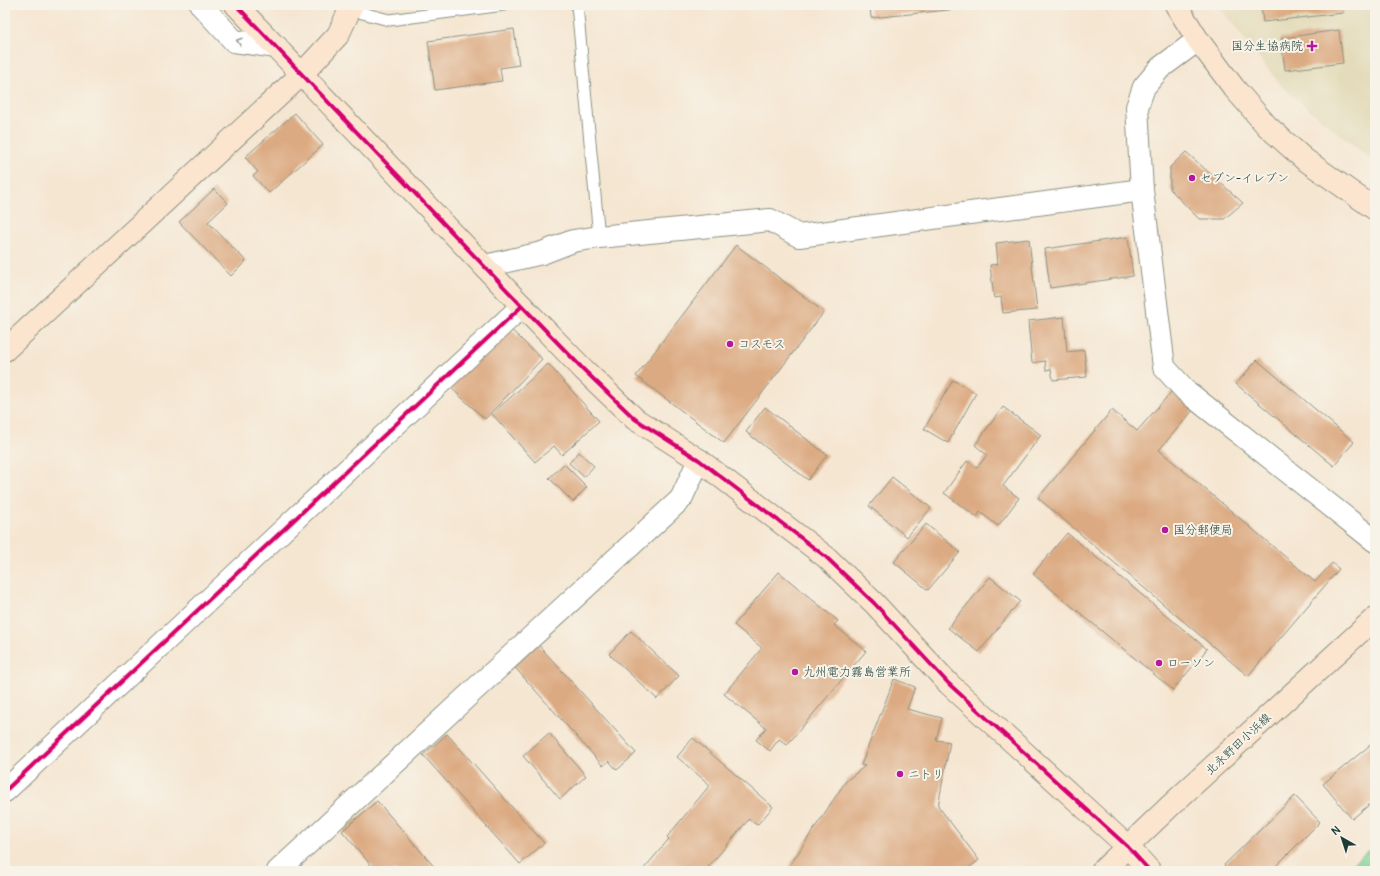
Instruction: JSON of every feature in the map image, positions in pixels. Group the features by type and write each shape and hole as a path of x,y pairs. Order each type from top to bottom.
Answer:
{"street":[{"path":"201,5 234,41 277,47"},
{"path":"236,5 522,306 584,370 635,419 699,460 826,557 874,603 949,684 1128,847 1150,871"},
{"path":"1176,5 1198,40 1234,88 1266,126 1304,159 1375,209"},
{"path":"5,350 302,74 338,35 352,8"},
{"path":"1198,40 1160,68 1144,87 1137,106 1142,190 1164,367 1186,391 1375,541"},
{"path":"485,266 542,253 574,241 599,237 770,220 799,236 1142,190"},
{"path":"5,791 522,306"},
{"path":"278,871 681,500 699,460"},
{"name":"北永野田小浜線","path":"1102,871 1170,806 1372,626"}],"lane":[{"path":"352,8 389,20 504,5"},
{"path":"577,5 599,237"}],"shaded area":[{"name":"国分生協病院","path":"1218,5 1375,5 1375,163 1282,87"}],"green space":[{"path":"1375,845 1375,871 1344,871"}],"building":[{"path":"870,5 987,5 987,6 871,18"},
{"path":"1261,5 1342,5 1343,13 1263,22"},
{"path":"514,29 519,65 500,68 502,81 435,90 428,41"},
{"path":"1339,30 1343,63 1285,70 1281,38"},
{"path":"295,113 323,145 269,193 253,176 258,172 245,157"},
{"name":"セブン-イレブン","path":"1186,152 1243,203 1224,219 1199,219 1170,189 1170,167"},
{"path":"214,189 228,203 208,222 246,261 231,276 179,222"},
{"path":"1128,237 1133,276 1050,288 1045,249"},
{"path":"1029,239 1037,310 1003,313 1001,297 994,298 990,265 998,264 996,243"},
{"name":"コスモス","path":"736,245 824,312 724,443 636,376"},
{"path":"1064,317 1067,352 1084,350 1087,377 1053,380 1051,369 1046,370 1045,361 1032,363 1028,321"},
{"path":"506,325 542,359 485,419 449,386"},
{"path":"1257,360 1354,442 1334,466 1236,384"},
{"path":"548,364 599,421 562,455 554,446 535,462 492,414"},
{"path":"953,380 976,393 948,443 924,429"},
{"name":"国分郵便局","path":"1172,391 1194,409 1159,450 1315,582 1332,563 1339,569 1248,676 1038,498 1112,410 1137,431"},
{"path":"765,407 827,455 808,480 746,432"},
{"path":"1003,407 1041,435 1003,486 1019,498 998,526 980,512 977,517 944,493 967,461 977,468 987,455 975,445"},
{"path":"579,452 594,466 584,477 569,463"},
{"path":"564,464 587,487 573,502 549,478"},
{"path":"892,477 931,508 907,537 869,506"},
{"path":"926,524 960,552 928,590 894,562"},
{"path":"1067,533 1207,649 1173,690 1033,574"},
{"name":"九州電力霧島営業所","path":"779,572 838,621 834,625 866,651 787,745 779,739 770,751 756,740 766,728 724,694 762,648 734,625"},
{"path":"990,577 1020,601 979,652 948,628"},
{"path":"631,631 679,676 657,699 609,654"},
{"path":"534,640 636,753 617,770 609,761 603,766 510,662"},
{"name":"ニトリ","path":"894,679 915,687 907,709 942,718 936,740 950,742 938,806 979,860 965,871 786,871 846,781 865,766 861,765"},
{"path":"549,733 586,776 560,799 523,756"},
{"path":"447,734 544,843 520,864 423,755"},
{"path":"693,738 773,807 757,825 749,819 705,871 642,871 669,839 667,837 710,785 677,757"},
{"path":"1375,741 1375,800 1352,819 1323,784"},
{"path":"1295,796 1320,822 1271,871 1230,871 1224,865"},
{"path":"377,801 438,871 376,871 342,831"}],"cycle path":[{"path":"236,5 522,306 584,370 635,419 699,460 826,557 874,603 949,684 1128,847 1150,871"},
{"path":"5,791 522,306"}],"place":[{"name":"国分生協病院","path":"1312,46"},
{"name":"セブン-イレブン","path":"1192,178"},
{"name":"コスモス","path":"730,344"},
{"name":"国分郵便局","path":"1165,530"},
{"name":"ローソン","path":"1159,663"},
{"name":"九州電力霧島営業所","path":"795,672"},
{"name":"ニトリ","path":"900,774"}]}
